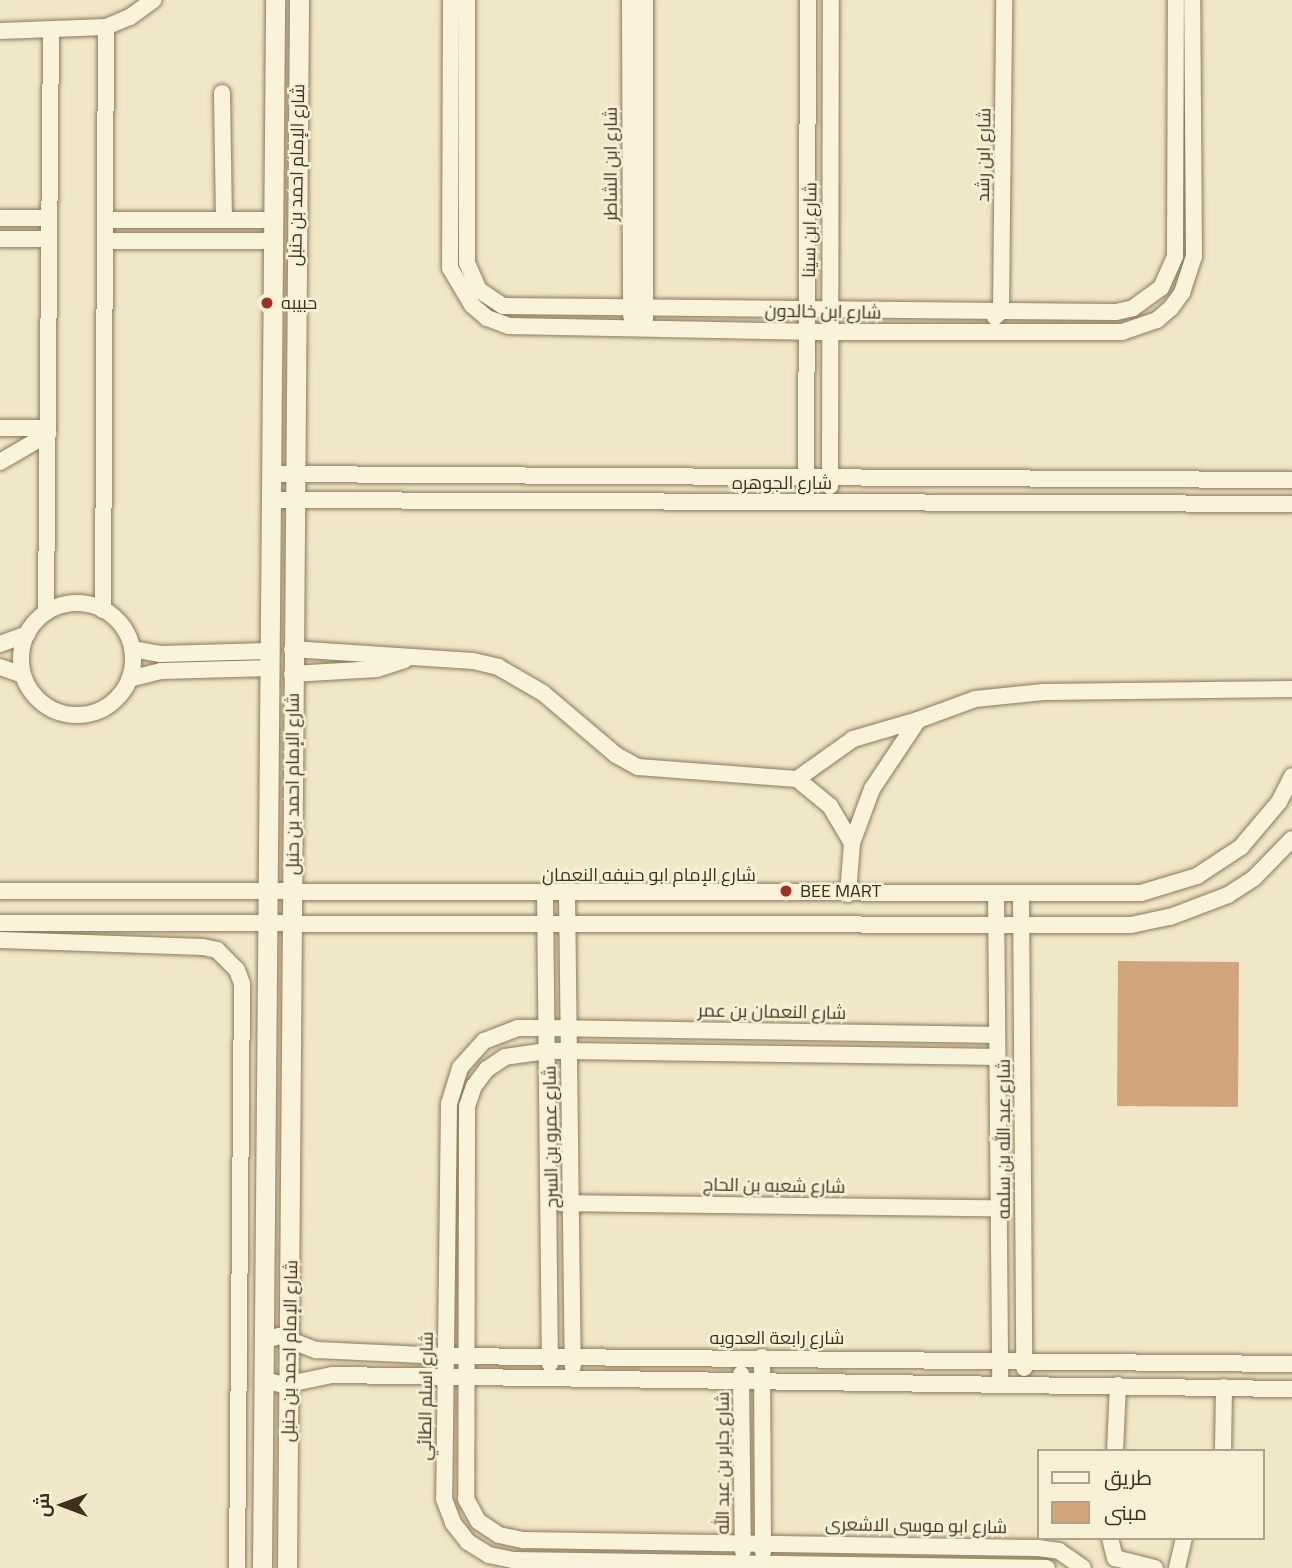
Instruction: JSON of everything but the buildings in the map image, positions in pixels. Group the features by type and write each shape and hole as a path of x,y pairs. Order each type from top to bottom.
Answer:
{"street":[{"path":"0,31 106,27 130,17 153,0"},
{"name":"شارع الإمام احمد بن حنبل","path":"262,1568 266,1340 275,0"},
{"name":"شارع الإمام احمد بن حنبل","path":"288,1568 293,500 299,0"},
{"name":"شارع ابن خالدون","path":"451,0 450,268 471,305 487,318 509,326 807,332 1122,332 1140,328 1164,314 1182,293 1194,257 1192,0"},
{"name":"شارع ابن خالدون","path":"467,0 467,263 471,277 489,299 517,308 1116,312 1149,300 1170,273 1175,256 1175,0"},
{"name":"شارع ابن الشاطر","path":"630,0 638,164"},
{"name":"شارع ابن الشاطر","path":"638,329 638,164 645,0"},
{"name":"شارع ابن سينا","path":"806,502 808,0"},
{"name":"شارع ابن سينا","path":"830,502 831,0"},
{"name":"شارع ابن رشد","path":"1003,332 994,323 1001,311 1004,0"},
{"path":"103,610 106,27"},
{"path":"46,612 51,31"},
{"path":"222,93 224,219"},
{"path":"274,142 298,143"},
{"path":"451,170 468,170"},
{"path":"1175,173 1193,173"},
{"path":"0,218 49,218"},
{"path":"105,220 273,220"},
{"path":"0,239 49,239"},
{"path":"105,240 273,241"},
{"path":"0,428 48,431"},
{"path":"0,462 48,431"},
{"name":"شارع الجوهره","path":"271,474 1292,480"},
{"name":"شارع الجوهره","path":"271,500 1292,503"},
{"path":"68,604 103,610 127,633 132,649 130,679 108,706 75,716 43,704 23,675 21,654 27,634 46,612 68,604"},
{"path":"0,644 27,634"},
{"path":"132,649 160,654 270,660"},
{"path":"292,649 473,662 522,678 616,755 638,767 797,779 830,806 852,843"},
{"path":"292,674 377,669 407,659"},
{"path":"130,679 161,671 270,660"},
{"path":"0,667 23,675"},
{"path":"797,779 853,739 918,720 975,699 1031,693 1292,689"},
{"path":"848,894 852,843 872,789 918,720"},
{"name":"شارع الإمام ابو حنيفه النعمان","path":"0,891 293,894 1141,893 1197,876 1241,847 1261,826 1292,776"},
{"path":"0,923 1110,926 1170,918 1228,895 1254,878 1292,839"},
{"name":"شارع عمرو بن السرح","path":"545,894 550,1380"},
{"name":"شارع عمرو بن السرح","path":"568,894 573,1380"},
{"name":"شارع عبد الله بن سلمه","path":"996,895 1000,1384"},
{"name":"شارع عبد الله بن سلمه","path":"1021,895 1024,1384"},
{"path":"0,940 203,947 217,950 237,970 242,984 237,1568"},
{"name":"شارع النعمان بن عمر","path":"546,1028 998,1035"},
{"name":"شارع اسلم الطائي","path":"546,1028 509,1030 484,1041 465,1060 452,1085 447,1162 444,1500 453,1523 468,1542 489,1555 513,1560 743,1566"},
{"path":"743,1543 523,1540 499,1535 478,1521 466,1499 467,1106 474,1086 487,1069 505,1057 547,1051 998,1056"},
{"name":"شارع شعبه بن الحاج","path":"548,1203 999,1208"},
{"name":"شارع رابعة العدويه","path":"266,1340 279,1336 316,1350 446,1356 1000,1359 1292,1364"},
{"name":"شارع جابر بن عبد الله","path":"741,1357 743,1566"},
{"path":"762,1357 763,1566"},
{"path":"265,1381 290,1384 321,1376 1292,1388"},
{"path":"1115,1449 1118,1385"},
{"path":"1223,1449 1224,1387"},
{"path":"1110,1540 1115,1558 1155,1568"},
{"path":"1177,1568 1184,1540"},
{"name":"شارع ابو موسى الاشعرى","path":"743,1543 1038,1548 1059,1551 1083,1568"},
{"path":"743,1566 1047,1568"}],"place":[{"name":"حبيبه","path":"267,303"},
{"name":"BEE MART","path":"786,891"}]}
